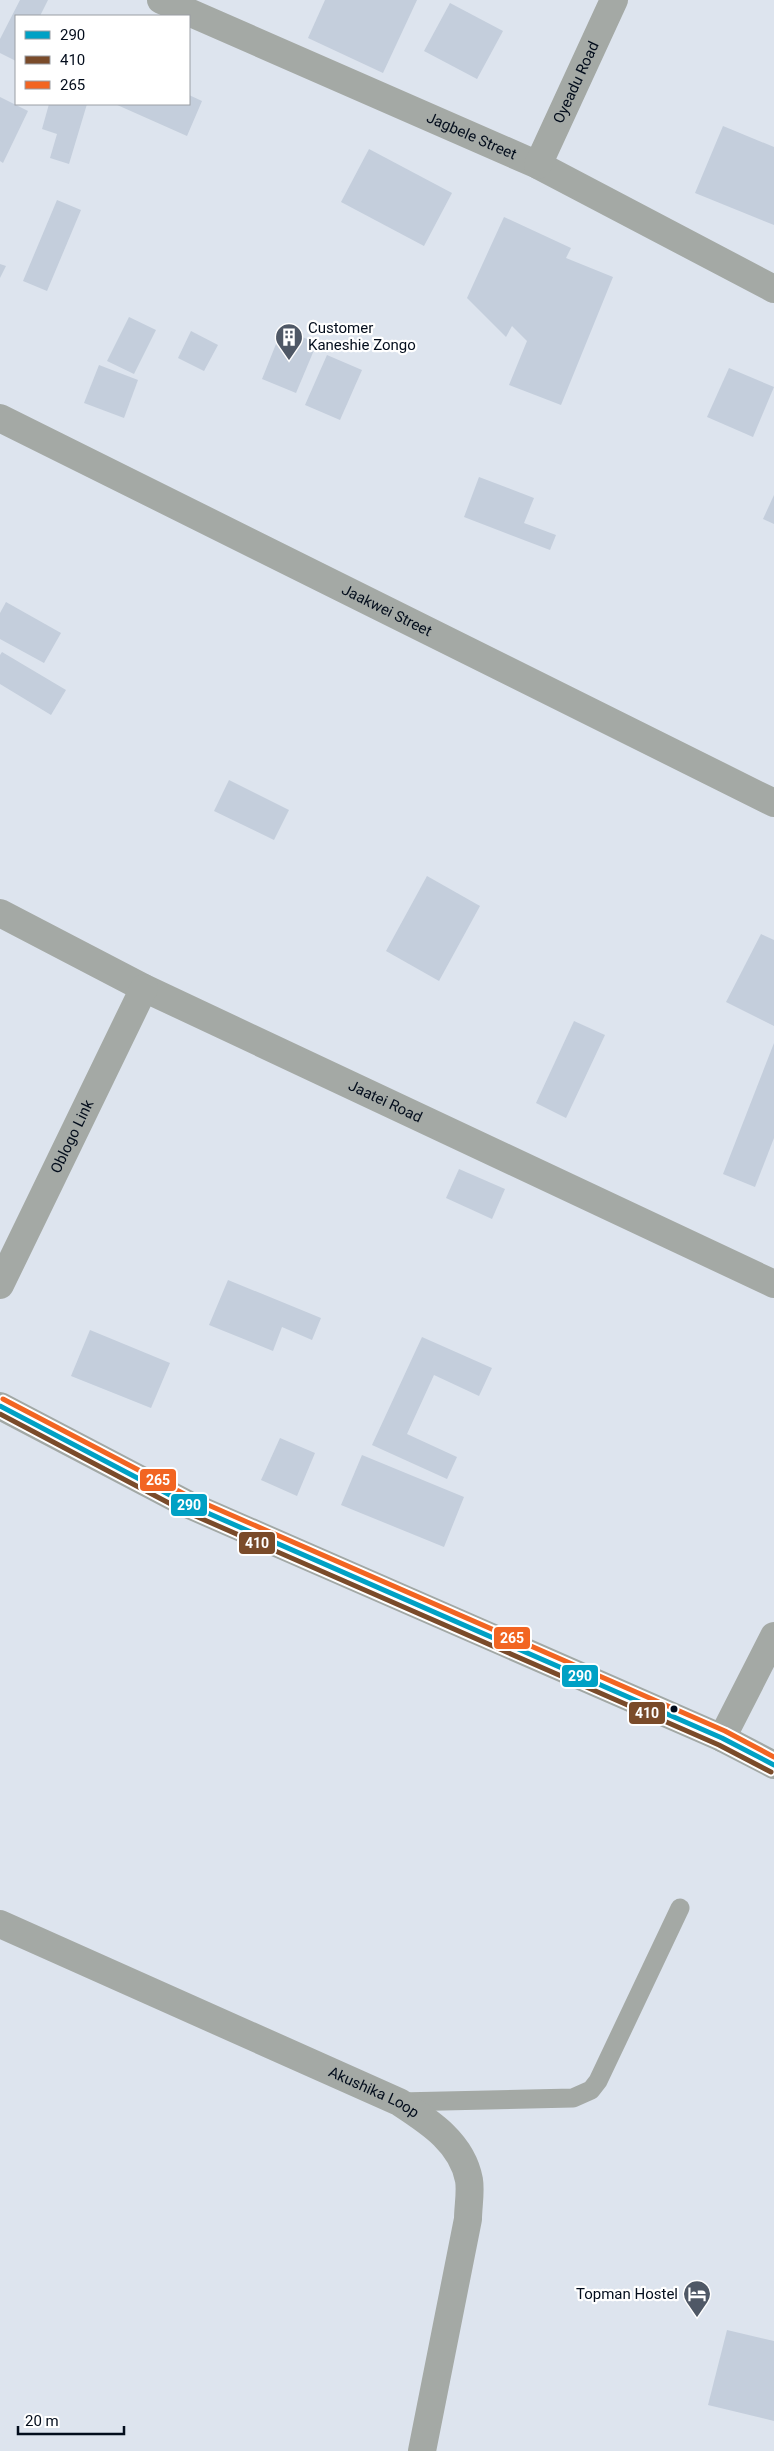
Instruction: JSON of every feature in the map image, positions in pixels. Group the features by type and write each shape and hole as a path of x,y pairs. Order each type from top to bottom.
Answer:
{"main road":[{"path":"0,1406 187,1504 722,1738 774,1765"}],"street":[{"name":"Jagbele Street","path":"161,0 538,165 774,289"},
{"name":"Oyeadu Road","path":"538,165 614,0"},
{"name":"Jaakwei Street","path":"0,418 774,802"},
{"name":"Jaatei Road","path":"0,913 144,988 774,1284"},
{"name":"Oblogo Link","path":"0,1285 144,988"},
{"path":"722,1738 774,1636"},
{"name":"Akushika Loop","path":"0,1924 399,2102 436,2127 457,2150 469,2180 468,2219 422,2451"}],"lane":[{"path":"399,2102 573,2098 591,2090 598,2081 680,1908"}],"building":[{"path":"20,0 48,0 40,15 15,15 15,60 0,53 0,39"},
{"path":"325,0 417,0 383,73 308,38"},
{"path":"450,3 503,31 477,79 424,51"},
{"path":"190,95 202,101 187,136 117,105 190,105"},
{"path":"0,97 28,111 3,163 0,161"},
{"path":"49,105 87,105 69,164 50,158 57,134 42,129"},
{"path":"723,126 774,147 774,225 695,193"},
{"path":"369,149 452,193 424,246 341,202"},
{"path":"57,200 81,210 47,291 23,281"},
{"path":"504,217 571,248 566,258 613,277 561,405 509,385 527,341 512,326 506,337 467,298"},
{"path":"0,264 6,266 0,278"},
{"path":"129,317 156,330 134,374 107,361"},
{"name":"Customer Kaneshie Zongo","path":"282,329 317,343 296,393 262,379"},
{"path":"191,331 218,345 204,371 178,358"},
{"path":"327,355 362,370 340,420 305,405"},
{"path":"99,365 138,380 124,418 84,403"},
{"path":"729,368 774,387 753,437 707,417"},
{"path":"479,477 534,498 524,523 556,535 550,550 464,517"},
{"path":"774,495 774,524 763,519"},
{"path":"6,602 61,633 44,663 0,639 0,613"},
{"path":"2,652 66,690 51,715 0,684 0,655"},
{"path":"229,780 289,810 274,840 214,811"},
{"path":"427,876 480,906 439,981 386,951"},
{"path":"761,934 774,940 774,1026 726,1002"},
{"path":"574,1021 605,1035 566,1118 536,1103"},
{"path":"774,1043 774,1138 755,1187 723,1174"},
{"path":"459,1169 505,1189 492,1219 446,1198"},
{"path":"228,1280 321,1318 312,1340 282,1327 273,1351 209,1325"},
{"path":"90,1330 170,1363 151,1408 71,1376"},
{"path":"422,1337 492,1368 479,1396 434,1375 407,1434 457,1457 447,1479 372,1445"},
{"path":"280,1438 315,1453 297,1496 261,1480"},
{"path":"362,1455 464,1497 444,1547 341,1505"},
{"path":"727,2330 774,2341 774,2421 708,2405"}],"transit line":[{"name":"265","path":"3,1399 190,1497 725,1731 774,1757"},
{"name":"290","path":"0,1406 187,1504 722,1738 774,1765"},
{"name":"410","path":"0,1414 184,1511 719,1745 771,1772"}],"place":[{"name":"Customer Kaneshie Zongo","path":"289,361"},
{"name":"Topman Hostel","path":"697,2318"}]}
